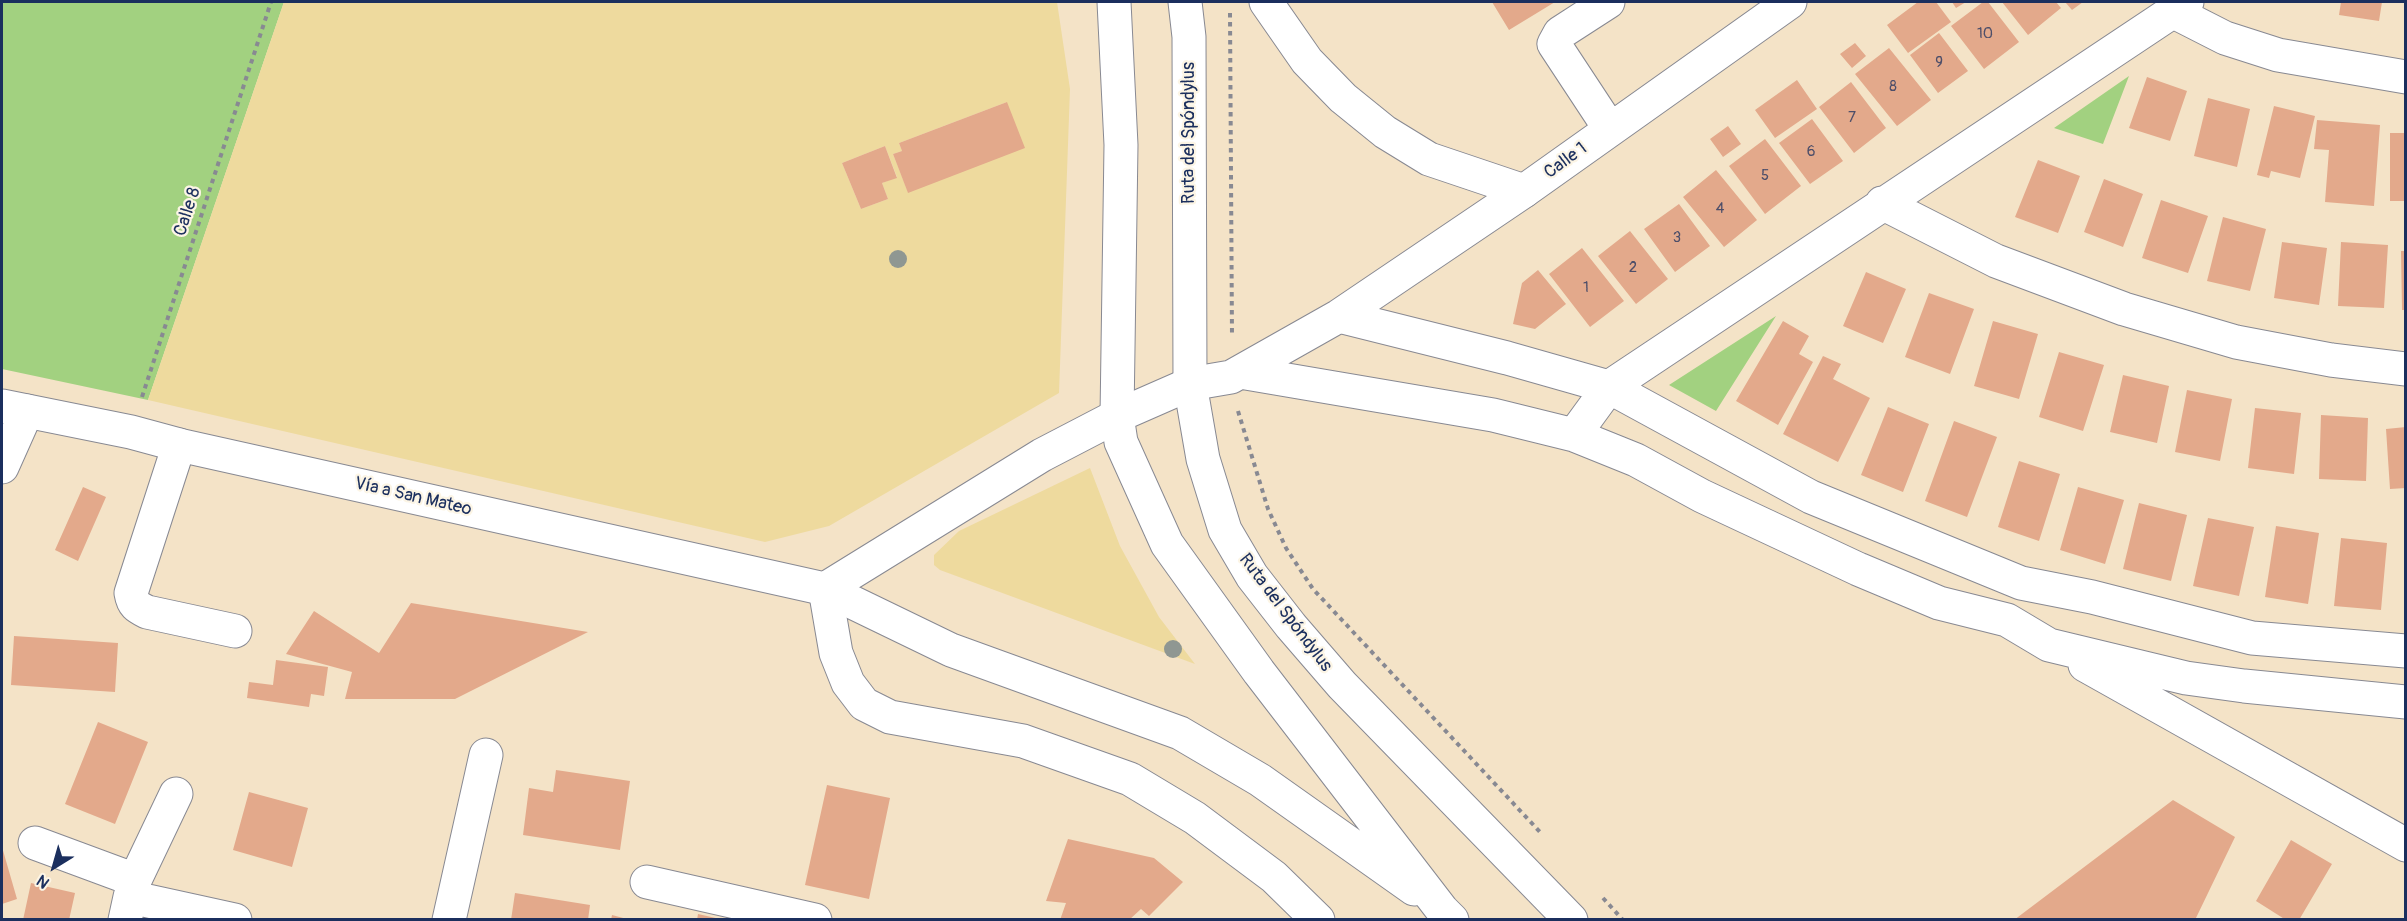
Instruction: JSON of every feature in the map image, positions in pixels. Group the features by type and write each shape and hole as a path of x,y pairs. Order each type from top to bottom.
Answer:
{"main road":[{"path":"1114,2 1121,145 1118,416 1121,442 1167,544 1258,672 1447,915"},
{"name":"Ruta del Spóndylus","path":"1185,2 1189,48 1190,384 1203,459 1225,530 1252,576 1341,685 1571,920"},
{"path":"1266,2 1306,61 1343,98 1385,132 1430,159 1524,191"},
{"path":"1608,2 1560,33 1554,44 1610,129"},
{"name":"Calle 1","path":"1236,375 1339,316 1524,191 1790,2"},
{"path":"1574,435 1609,387 1881,203 2179,6 2225,38 2278,55 2406,77"},
{"path":"1881,203 1996,261 2124,309 2236,342 2331,360 2406,369"},
{"path":"1339,316 1507,358 1609,387 1811,497 2021,583 2092,597 2252,638 2406,651"},
{"path":"1318,920 1274,877 1195,818 1130,779 1023,741 890,717 864,704 848,682 836,653 825,589 1042,455 1118,416 1190,384 1236,375 1493,415 1574,435 1636,460 1702,496 1858,569 1939,603 2007,620 2406,845"},
{"name":"Vía a San Mateo","path":"14,409 131,432 179,445 825,589 951,650 1180,733 1260,780 1447,915"},
{"path":"2,467 14,409"},
{"path":"179,445 131,593 133,601 137,607 147,612 235,631"},
{"path":"1790,538 1811,497"},
{"path":"2007,620 2021,583"},
{"path":"2244,686 2252,638"},
{"path":"2049,645 2186,678 2406,702"},
{"path":"449,920 486,755"},
{"path":"130,899 176,794"},
{"path":"36,843 130,899 235,920"},
{"path":"647,882 815,920"}],"path":[{"name":"Calle 8","path":"131,432 271,2"},
{"path":"1229,2 1236,375 1239,419 1268,508 1286,548 1313,589 1542,834"},
{"path":"1599,894 1623,920"}],"green space":[{"path":"2,2 284,2 148,400 2,369"},
{"path":"2129,76 2103,144 2054,128"},
{"path":"1776,316 1716,411 1669,385"}],"sand":[{"path":"284,2 1057,2 1070,89 1059,393 829,526 765,542 148,400","holes":["1007,102 908,192 893,154 902,151 899,143","885,146 897,177 882,183 888,199 861,209 842,163"]},
{"path":"1090,468 1120,546 1159,617 1195,664 940,570 934,565 934,555 959,531"}],"building":[{"path":"1492,2 1555,2 1509,30"},
{"path":"1918,2 1936,2 1951,22 1908,53 1887,25"},
{"path":"1952,2 1966,2 1956,8"},
{"path":"1983,2 1988,2 2019,42 1984,69 1951,26"},
{"path":"2002,2 2056,2 2061,8 2028,35"},
{"path":"2065,2 2083,2 2072,10"},
{"path":"2341,2 2382,2 2379,21 2339,15"},
{"path":"1939,33 1968,71 1938,93 1910,55"},
{"path":"1855,43 1866,56 1852,68 1840,54"},
{"path":"1889,48 1931,100 1897,126 1855,74"},
{"path":"2147,77 2187,91 2170,141 2129,128"},
{"path":"1797,80 1817,109 1775,138 1755,110"},
{"path":"1851,82 1886,128 1854,153 1819,107"},
{"path":"2208,98 2250,109 2237,167 2194,156"},
{"path":"1007,102 1025,148 908,193 893,154 902,151 899,143"},
{"path":"2274,106 2315,116 2300,178 2271,171 2269,178 2257,175"},
{"path":"1812,119 1843,161 1810,184 1779,143"},
{"path":"2317,120 2380,125 2374,206 2325,202 2329,150 2314,149"},
{"path":"1728,126 1741,144 1723,157 1710,139"},
{"path":"2390,133 2406,133 2406,201 2390,201"},
{"path":"1765,139 1801,186 1765,214 1729,166"},
{"path":"885,146 897,178 882,183 888,199 861,209 842,163"},
{"path":"2038,160 2080,176 2058,233 2015,217"},
{"path":"1716,170 1757,220 1724,247 1683,197"},
{"path":"2104,179 2143,194 2123,247 2084,232"},
{"path":"2161,200 2208,216 2188,273 2142,258"},
{"path":"1679,204 1710,246 1675,272 1644,229"},
{"path":"2223,217 2266,229 2250,291 2207,281"},
{"path":"1630,231 1668,279 1636,304 1598,256"},
{"path":"2282,242 2327,248 2319,305 2274,298"},
{"path":"2341,242 2388,245 2384,308 2338,306"},
{"path":"1582,248 1624,301 1590,327 1549,274"},
{"path":"2401,251 2406,251 2406,310 2402,310"},
{"path":"1538,270 1566,304 1535,329 1513,324 1522,283"},
{"path":"1866,272 1906,289 1883,343 1843,326"},
{"path":"1929,293 1974,309 1950,374 1905,357"},
{"path":"1783,321 1809,336 1799,354 1813,362 1778,425 1736,401"},
{"path":"1993,321 2038,334 2019,399 1974,386"},
{"path":"2059,352 2104,365 2083,431 2039,417"},
{"path":"1823,356 1841,364 1833,379 1870,398 1838,462 1783,434"},
{"path":"2123,375 2169,386 2157,443 2110,432"},
{"path":"2187,390 2232,399 2220,461 2175,452"},
{"path":"1888,407 1929,424 1903,492 1861,475"},
{"path":"2255,408 2301,413 2294,474 2248,468"},
{"path":"2321,415 2368,418 2366,481 2319,479"},
{"path":"1954,421 1997,437 1967,517 1925,501"},
{"path":"2406,427 2406,488 2390,489 2386,429"},
{"path":"2019,461 2060,474 2039,541 1998,527"},
{"path":"83,487 106,497 78,561 55,550"},
{"path":"2078,487 2124,500 2105,564 2060,550"},
{"path":"2139,503 2187,515 2171,581 2123,569"},
{"path":"2208,518 2254,527 2239,596 2193,586"},
{"path":"2276,526 2319,533 2308,604 2265,597"},
{"path":"2341,538 2387,543 2381,610 2334,606"},
{"path":"411,603 588,632 455,699 345,699 352,672 286,654 314,611 379,653"},
{"path":"14,636 118,643 115,692 11,685"},
{"path":"276,660 328,667 324,696 311,694 309,707 247,698 249,682 273,685"},
{"path":"98,722 148,742 115,824 65,804"},
{"path":"556,770 630,781 620,850 523,835 529,788 553,792"},
{"path":"827,785 890,798 869,899 805,885"},
{"path":"249,792 308,808 292,867 233,850"},
{"path":"2173,800 2235,837 2195,920 2014,920"},
{"path":"1068,839 1154,858 1183,882 1149,916 1141,909 1129,920 1060,920 1066,903 1046,901"},
{"path":"2291,840 2332,864 2299,920 2286,920 2256,901"},
{"path":"2,847 17,899 2,904"},
{"path":"31,883 75,893 69,920 23,920"},
{"path":"515,893 590,905 588,920 511,920"},
{"path":"698,914 720,919 720,920 697,920"},
{"path":"612,915 627,919 627,920 611,920"}]}
